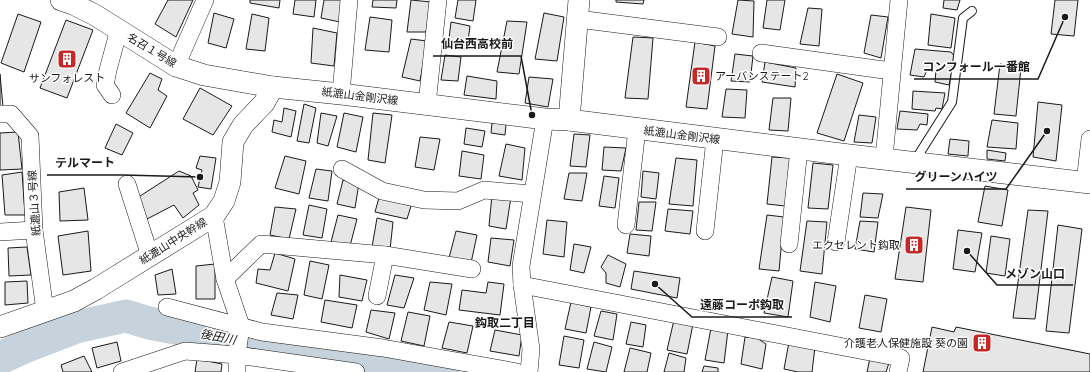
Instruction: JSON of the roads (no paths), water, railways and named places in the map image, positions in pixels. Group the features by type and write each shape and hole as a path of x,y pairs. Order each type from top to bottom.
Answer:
{"street":[{"path":"176,66 206,0"},
{"path":"341,94 349,0"},
{"path":"427,104 438,0"},
{"path":"884,158 891,71 899,0"},
{"name":"名召１号線","path":"70,1 118,29 176,66 204,75 273,87"},
{"path":"569,120 579,10 718,37"},
{"path":"112,95 105,85 118,29"},
{"path":"761,53 891,71"},
{"name":"紙漉山金剛沢線","path":"273,87 545,119 569,120 715,139 1088,182"},
{"name":"紙漉山中央幹線","path":"0,326 74,301 214,216 224,201 230,182 233,142 243,125 264,103 273,87"},
{"name":"紙漉山３号線","path":"0,114 11,114 30,136 34,230 45,311"},
{"path":"529,372 531,349 522,285 521,266 545,119"},
{"path":"626,226 637,129"},
{"path":"704,231 715,139"},
{"path":"1088,182 1090,139"},
{"path":"789,244 800,149"},
{"path":"836,242 849,155"},
{"path":"342,169 382,191 424,200 458,201 484,190 532,194"},
{"path":"127,184 150,256"},
{"path":"214,216 225,279 239,341 237,372"},
{"path":"0,232 34,230"},
{"path":"225,279 261,244 385,255 472,269"},
{"path":"377,296 385,255"},
{"path":"522,285 900,358 898,372"},
{"path":"167,307 239,341 356,372"},
{"path":"122,372 186,351 239,341 262,332 383,348 517,372"}],"lane":[{"path":"914,162 952,102 963,18 972,11"}],"waterway":[{"name":"後田川","path":"0,358 76,327 126,316 149,323 320,356 388,361 443,372"}],"place":[{"name":"コンフォール一番館","path":"1065,17"},
{"name":"サンフォレスト","path":"67,59"},
{"name":"アーバンステート2","path":"701,76"},
{"name":"仙台西高校前","path":"532,115"},
{"name":"グリーンハイツ","path":"1047,131"},
{"name":"テルマート","path":"200,177"},
{"name":"エクセレント鈎取","path":"914,245"},
{"name":"メゾン山口","path":"967,251"},
{"name":"遠藤コーポ鈎取","path":"655,284"},
{"name":"介護老人保健施設 葵の園","path":"982,343"}],"district":[{"name":"鈎取二丁目","path":"505,323"}]}
